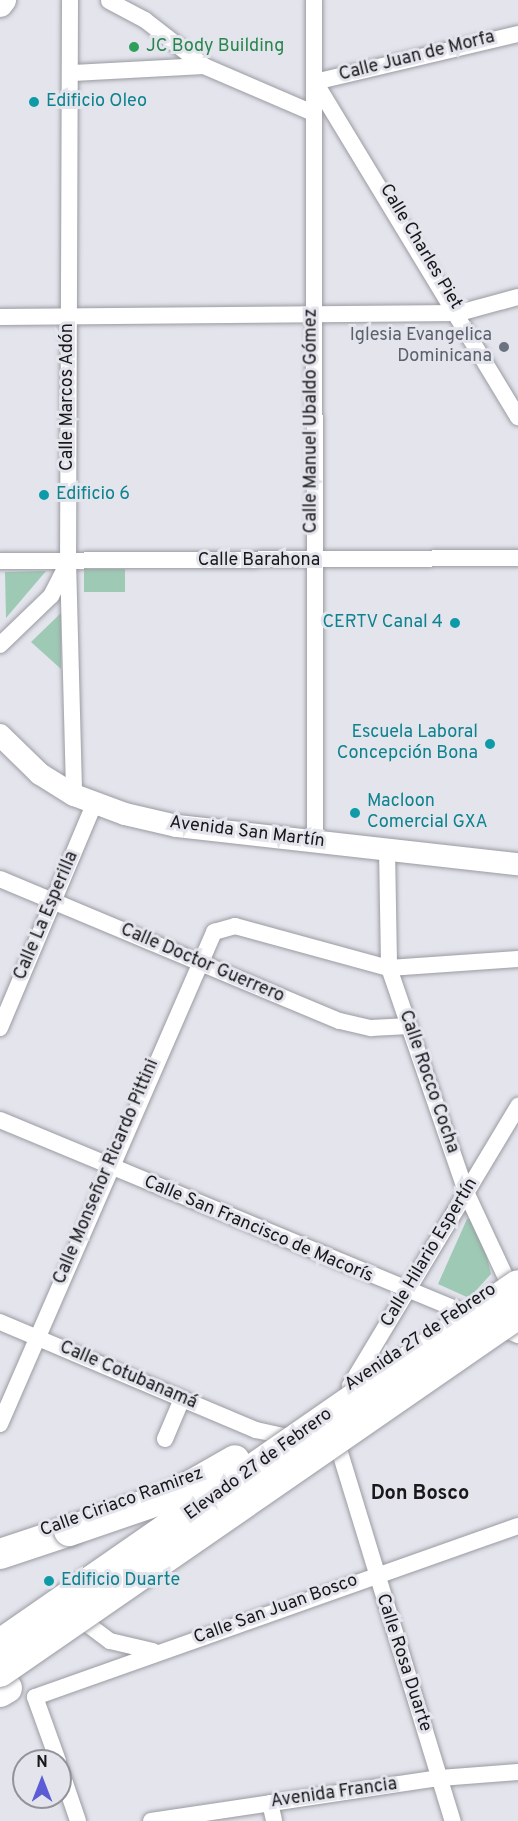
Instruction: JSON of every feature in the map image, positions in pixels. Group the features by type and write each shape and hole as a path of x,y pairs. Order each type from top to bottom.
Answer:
{"highway":[{"name":"Elevado 27 de Febrero","path":"0,1644 164,1534 516,1276"},
{"name":"Elevado 27 de Febrero","path":"2,1683 150,1585 265,1489 515,1327"},
{"path":"0,1554 174,1496 291,1426 320,1419"}],"main road":[{"path":"0,4 3,0"},
{"name":"Avenida San Martín","path":"0,735 40,774 74,795 94,804 177,826 518,864"},
{"name":"Avenida 27 de Febrero","path":"0,1632 244,1459 267,1433 350,1386 475,1307"},
{"path":"2,1683 82,1620 515,1327"}],"street":[{"name":"Calle Marcos Adón","path":"70,0 73,73 68,316 69,561 74,795"},
{"name":"Calle Manuel Ubaldo Gómez","path":"314,0 312,561 315,841"},
{"path":"109,1 145,20 204,66 313,113"},
{"name":"Calle Juan de Morfa","path":"315,82 518,34"},
{"path":"73,73 204,66"},
{"name":"Calle Charles Piet","path":"315,82 459,313 518,417"},
{"path":"0,317 459,313 518,297"},
{"name":"Calle Barahona","path":"0,561 312,561 518,558"},
{"path":"0,645 51,596 69,561"},
{"name":"Calle La Esperilla","path":"0,1028 94,804"},
{"name":"Calle Rocco Cocha","path":"387,849 389,968 466,1192 516,1276 518,1304"},
{"name":"Calle Doctor Guerrero","path":"0,879 340,1021 370,1028 409,1026"},
{"name":"Calle Monseñor Ricardo Pittini","path":"0,1424 198,962 223,926 389,968"},
{"path":"389,968 518,959"},
{"name":"Calle Hilario Espertín","path":"350,1386 408,1293 518,1106"},
{"name":"Calle San Francisco de Macorís","path":"0,1120 408,1293 475,1307 515,1327"},
{"name":"Calle Cotubanamá","path":"0,1322 267,1433"},
{"path":"267,1433 344,1442 350,1386"},
{"path":"165,1438 182,1399"},
{"name":"Calle Rosa Duarte","path":"344,1442 375,1574 453,1821"},
{"name":"Calle Ciriaco Ramirez","path":"0,1547 244,1459"},
{"name":"Calle San Juan Bosco","path":"54,1749 35,1697 375,1574 518,1526"},
{"path":"82,1620 118,1644 161,1651"},
{"name":"Avenida Francia","path":"151,1821 211,1817 270,1803 440,1778 518,1772"},
{"path":"72,1803 78,1821"},
{"path":"270,1803 274,1821"}],"green space":[{"path":"84,569 125,569 125,592 84,592"},
{"path":"46,571 6,618 5,572"},
{"path":"61,613 61,669 31,642"},
{"path":"467,1219 478,1219 491,1274 469,1298 438,1284"}],"place":[{"name":"JC Body Building","path":"134,47"},
{"name":"Edificio Oleo","path":"34,102"},
{"name":"Iglesia Evangelica Dominicana","path":"504,347"},
{"name":"Edificio 6","path":"44,495"},
{"name":"CERTV Canal 4","path":"455,623"},
{"name":"Escuela Laboral Concepción Bona","path":"490,744"},
{"name":"Macloon Comercial GXA","path":"355,813"},
{"name":"Edificio Duarte","path":"49,1581"}],"district":[{"name":"Don Bosco","path":"420,1494"}]}
